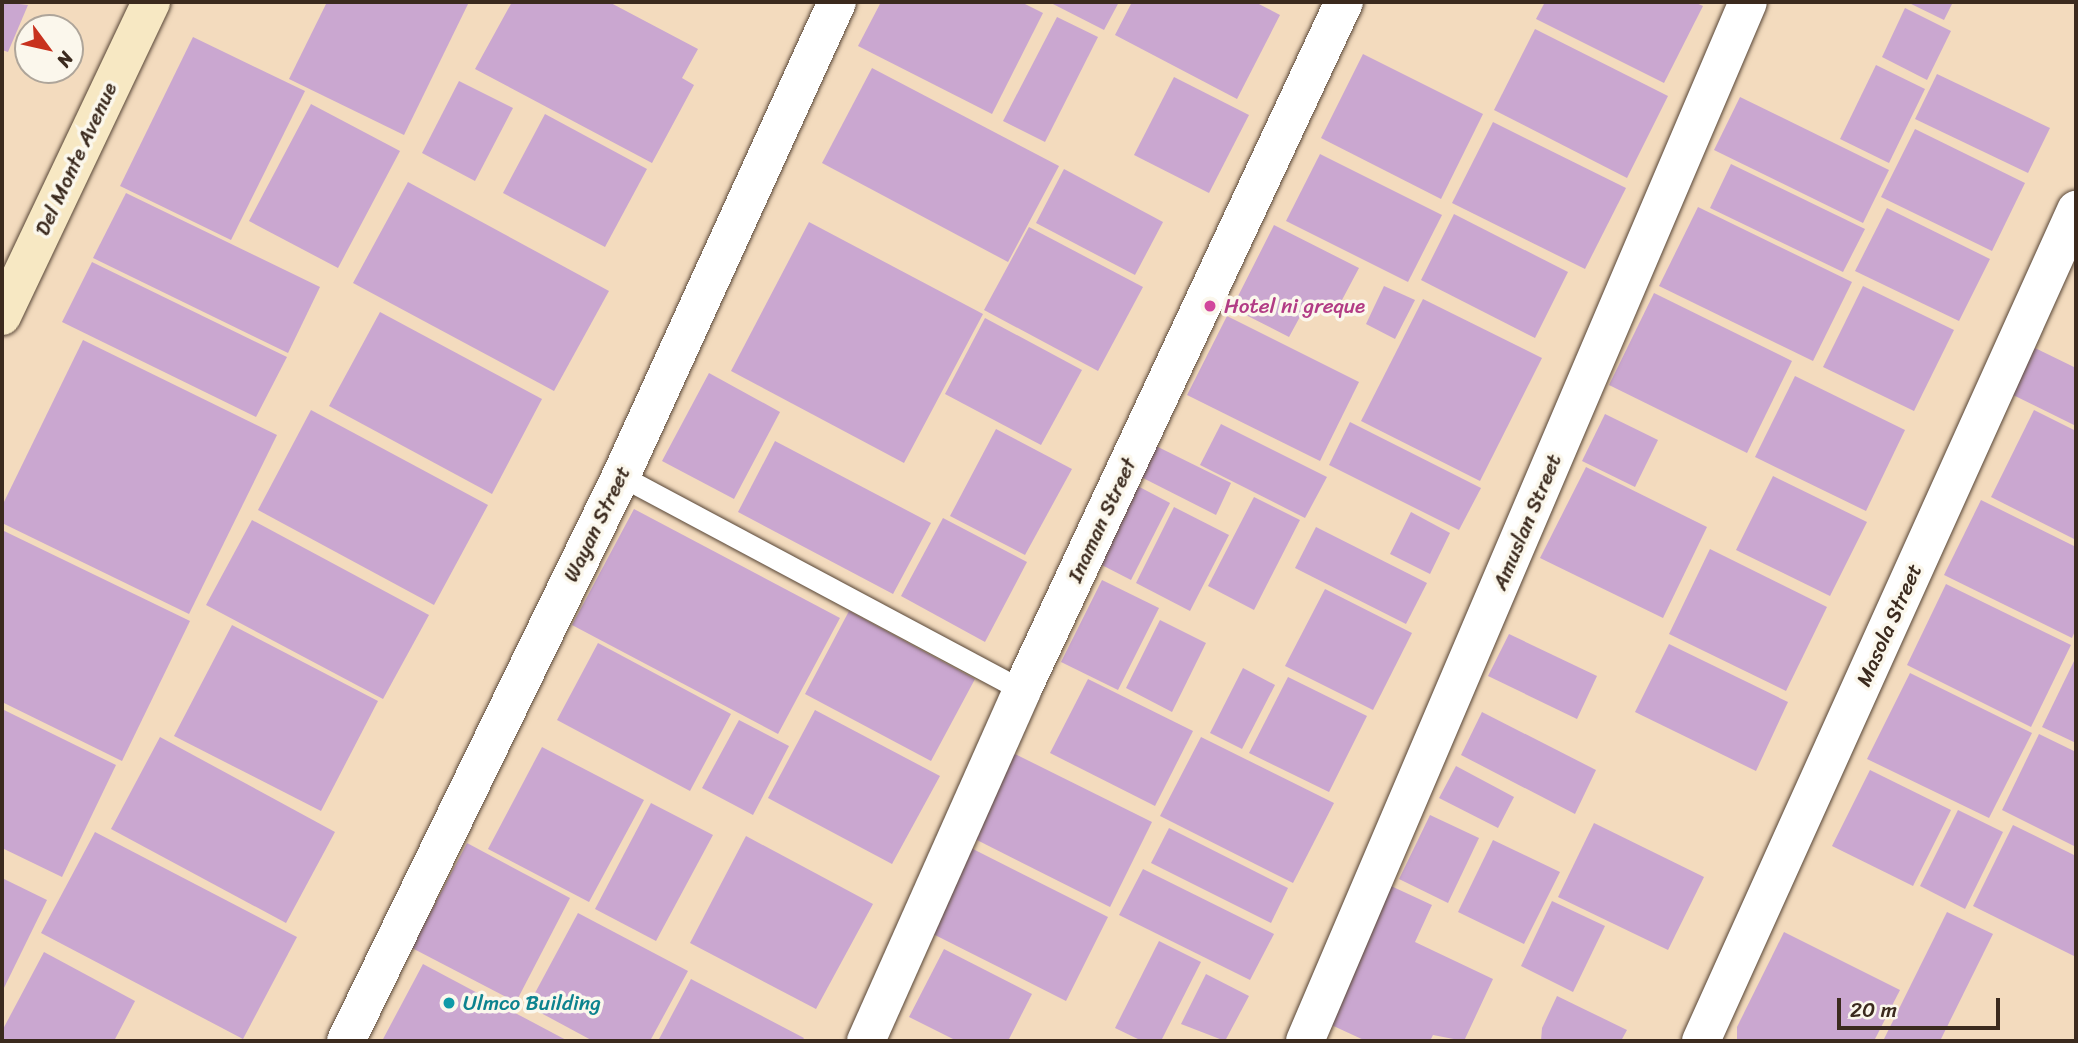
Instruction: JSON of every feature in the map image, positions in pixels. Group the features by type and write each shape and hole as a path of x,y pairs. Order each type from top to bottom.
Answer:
{"main road":[{"name":"Del Monte Avenue","path":"2,316 151,2"}],"street":[{"name":"Wayan Street","path":"346,1041 621,476 836,2"},
{"name":"Inaman Street","path":"866,1041 1022,690 1344,2"},
{"name":"Amuslan Street","path":"1305,1041 1748,2"},
{"name":"Masola Street","path":"1701,1041 2076,210"}],"lane":[{"path":"621,476 1022,690"}],"building":[{"path":"2,2 28,5 24,14 14,14 14,38 8,52 2,50"},
{"path":"327,2 469,2 404,135 289,79"},
{"path":"512,2 609,2 698,49 682,78 694,85 652,163 475,69"},
{"path":"881,2 1021,2 1043,13 992,114 858,46"},
{"path":"1049,2 1119,2 1104,30"},
{"path":"1132,2 1255,2 1280,15 1237,99 1115,35"},
{"path":"1545,2 1694,2 1703,6 1664,83 1536,19"},
{"path":"1907,2 1953,2 1944,20"},
{"path":"1905,8 1951,31 1927,80 1882,57"},
{"path":"1057,17 1098,37 1045,142 1003,121"},
{"path":"1535,29 1668,96 1627,178 1494,110"},
{"path":"193,37 305,91 231,240 120,186"},
{"path":"1363,54 1483,114 1441,199 1321,138"},
{"path":"1876,65 1925,89 1889,163 1840,139"},
{"path":"872,68 1059,166 1008,262 822,163"},
{"path":"1937,74 2050,128 2028,173 1915,119"},
{"path":"1174,77 1249,115 1209,193 1134,155"},
{"path":"459,81 513,108 475,181 422,153"},
{"path":"1740,97 1889,170 1863,223 1714,150"},
{"path":"311,104 400,151 338,268 249,221"},
{"path":"545,114 647,169 605,247 503,193"},
{"path":"1493,122 1626,188 1585,269 1452,203"},
{"path":"1915,129 2025,183 1992,251 1881,197"},
{"path":"1320,154 1442,215 1408,282 1286,221"},
{"path":"1731,164 1865,229 1843,272 1710,208"},
{"path":"1064,169 1163,222 1135,275 1036,223"},
{"path":"408,182 609,291 554,391 353,283"},
{"path":"126,193 320,287 288,353 93,258"},
{"path":"1698,207 1852,282 1813,361 1659,286"},
{"path":"1887,208 1990,259 1959,321 1855,271"},
{"path":"1454,214 1568,272 1535,338 1421,280"},
{"path":"809,222 983,314 904,463 731,371"},
{"path":"1274,225 1359,268 1334,315 1308,302 1289,337 1232,308"},
{"path":"1029,227 1143,287 1098,371 984,310"},
{"path":"92,262 287,357 256,417 62,322"},
{"path":"1384,286 1415,300 1395,339 1366,324"},
{"path":"1863,286 1954,330 1914,411 1823,367"},
{"path":"1654,293 1792,361 1747,453 1609,385"},
{"path":"1423,299 1542,358 1480,481 1361,421"},
{"path":"380,312 542,399 492,494 329,406"},
{"path":"1227,316 1359,382 1320,461 1187,395"},
{"path":"985,318 1082,370 1041,445 945,394"},
{"path":"83,340 277,435 189,614 2,523 2,506"},
{"path":"2035,348 2076,368 2076,426 2011,394"},
{"path":"709,373 780,412 734,499 662,461"},
{"path":"1795,376 1905,430 1866,511 1755,457"},
{"path":"311,410 488,505 434,605 258,510"},
{"path":"2034,410 2076,431 2076,540 1991,497"},
{"path":"1605,414 1658,440 1635,487 1582,461"},
{"path":"1350,422 1481,488 1459,530 1329,465"},
{"path":"1221,424 1327,477 1305,518 1200,465"},
{"path":"996,429 1072,469 1025,555 950,516"},
{"path":"775,441 931,523 893,594 738,512"},
{"path":"1156,446 1231,483 1216,515 1141,477"},
{"path":"1586,467 1707,527 1663,618 1540,558"},
{"path":"1773,476 1867,522 1830,596 1736,550"},
{"path":"1130,482 1170,503 1131,580 1092,560"},
{"path":"1254,497 1300,520 1254,610 1208,586"},
{"path":"1981,500 2076,547 2076,629 2072,638 1944,575"},
{"path":"1174,507 1229,535 1190,611 1136,583"},
{"path":"634,509 840,618 778,734 572,625"},
{"path":"1411,512 1450,533 1430,574 1390,554"},
{"path":"943,518 1027,562 985,642 901,596"},
{"path":"252,520 429,615 383,699 206,605"},
{"path":"1316,527 1427,583 1406,624 1295,568"},
{"path":"2,530 190,621 122,761 2,702"},
{"path":"1710,549 1827,607 1786,691 1669,634"},
{"path":"1102,580 1159,608 1118,690 1061,662"},
{"path":"1946,584 2071,645 2031,727 1907,665"},
{"path":"1325,589 1412,633 1373,710 1285,666"},
{"path":"849,611 975,679 931,761 805,694"},
{"path":"1160,620 1206,643 1172,712 1126,688"},
{"path":"232,625 378,701 321,811 174,736"},
{"path":"1509,634 1597,676 1577,719 1488,676"},
{"path":"598,643 731,714 690,791 557,720"},
{"path":"1669,644 1788,702 1756,771 1635,712"},
{"path":"2076,657 2076,743 2042,727"},
{"path":"1243,668 1275,685 1242,749 1210,733"},
{"path":"1910,673 2032,733 1989,818 1867,759"},
{"path":"1288,677 1367,716 1329,792 1249,753"},
{"path":"1088,679 1193,731 1155,806 1050,753"},
{"path":"2,709 116,765 62,877 2,848"},
{"path":"815,710 940,776 892,864 768,798"},
{"path":"1482,712 1596,770 1575,814 1461,755"},
{"path":"739,720 789,746 753,815 702,788"},
{"path":"2039,734 2076,752 2076,847 2002,810"},
{"path":"160,737 335,832 286,923 111,829"},
{"path":"1201,737 1334,803 1293,883 1160,816"},
{"path":"542,747 644,800 589,902 488,849"},
{"path":"1013,753 1152,822 1110,907 971,837"},
{"path":"1456,766 1514,797 1498,828 1439,798"},
{"path":"1870,770 1951,810 1913,886 1832,846"},
{"path":"651,803 713,835 656,941 595,909"},
{"path":"1958,810 2003,832 1965,909 1920,886"},
{"path":"1430,815 1479,838 1448,903 1399,879"},
{"path":"1594,823 1704,877 1668,950 1558,897"},
{"path":"2013,825 2076,856 2076,957 1973,906"},
{"path":"1169,828 1288,888 1271,923 1151,863"},
{"path":"95,832 297,937 243,1039 41,933"},
{"path":"746,836 873,904 816,1009 690,943"},
{"path":"1493,840 1560,872 1524,944 1458,912"},
{"path":"467,843 570,898 516,1002 412,948"},
{"path":"969,847 1108,917 1066,1001 927,931"},
{"path":"1143,869 1274,934 1250,980 1119,915"},
{"path":"2,878 47,900 2,992"},
{"path":"1391,886 1432,905 1415,942 1493,979 1464,1041 1433,1035 1430,1041 1366,1041 1327,1023"},
{"path":"1552,901 1605,926 1573,992 1521,966"},
{"path":"1947,912 1993,934 1940,1041 1883,1041"},
{"path":"578,913 688,971 650,1041 593,1041 528,1006"},
{"path":"1784,932 1900,990 1874,1041 1737,1041 1737,1027"},
{"path":"1159,941 1201,962 1161,1041 1142,1041 1115,1028"},
{"path":"944,949 1032,994 1008,1041 957,1041 909,1017"},
{"path":"44,952 135,1001 114,1041 2,1041 2,1031"},
{"name":"Ulmco Building","path":"423,964 568,1041 382,1041"},
{"path":"1206,974 1249,996 1225,1041 1181,1024"},
{"path":"691,979 804,1038 802,1041 658,1041"},
{"path":"1557,996 1627,1030 1621,1041 1541,1041 1542,1028"}],"place":[{"name":"Hotel ni greque","path":"1210,306"},
{"name":"Ulmco Building","path":"449,1003"}]}
